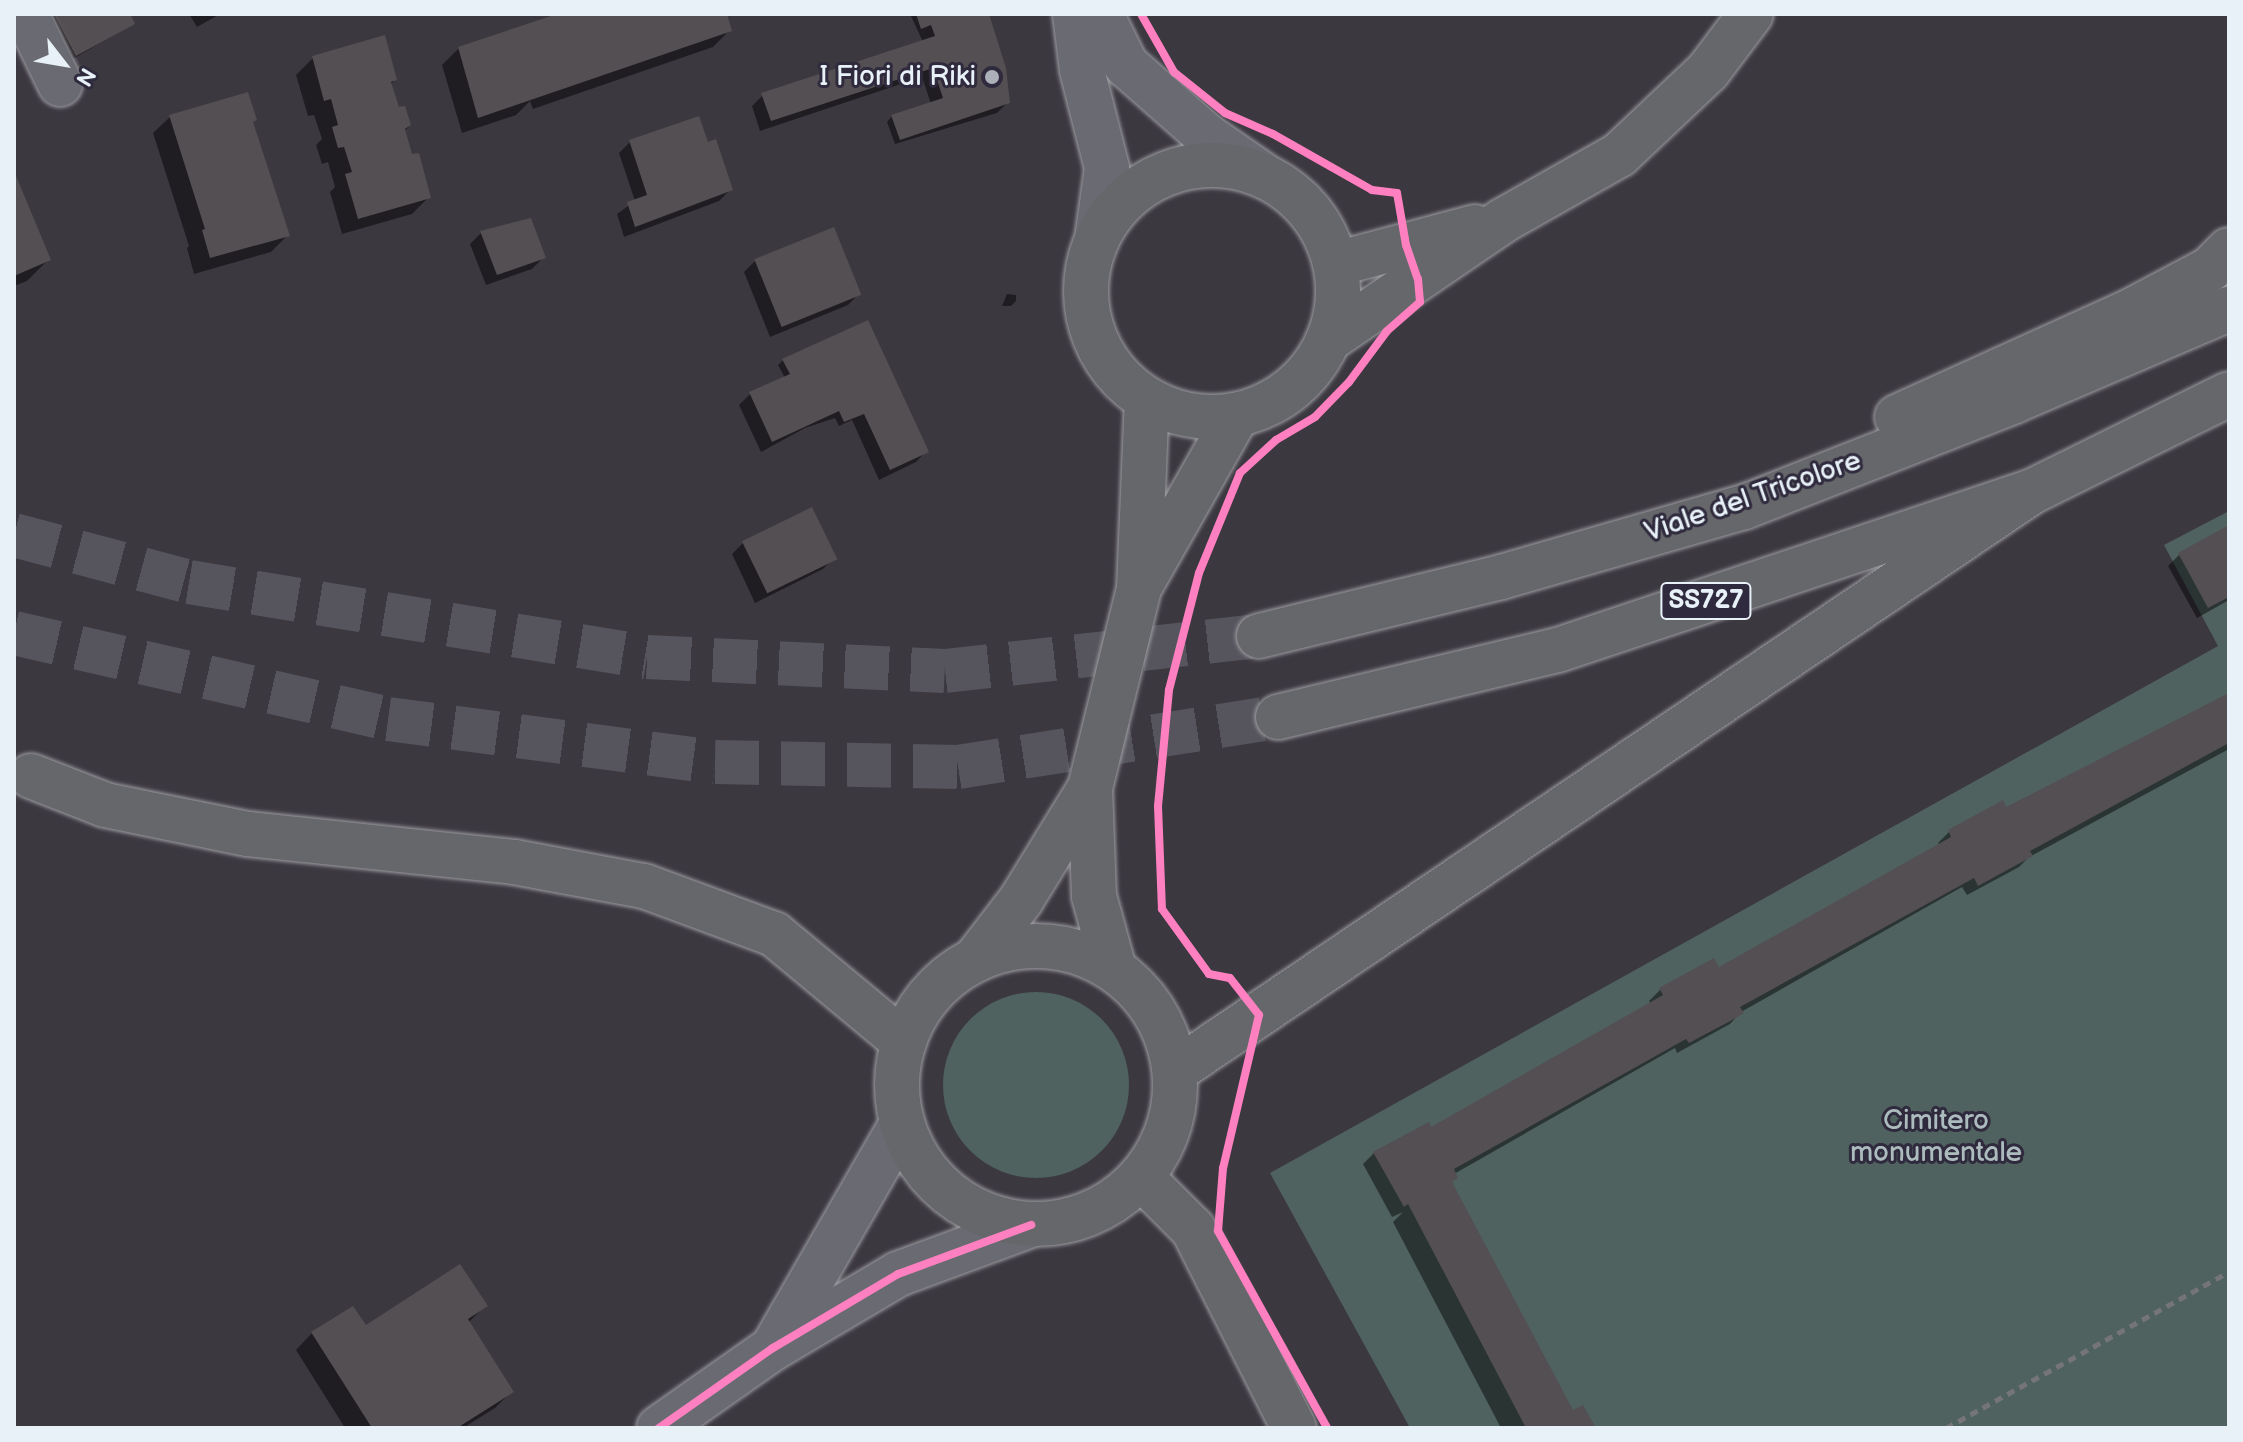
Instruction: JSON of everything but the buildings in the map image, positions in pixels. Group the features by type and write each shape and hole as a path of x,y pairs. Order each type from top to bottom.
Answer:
{"main road":[{"path":"1328,340 1504,220 1619,155 1708,71 1751,14"},
{"path":"1225,165 1263,175 1296,197 1305,207 1321,227 1336,264 1338,302 1328,340 1307,375 1275,401 1237,415 1191,416 1147,400 1112,367 1098,347 1087,312 1086,275 1097,239 1118,206 1149,182 1186,167 1225,165"},
{"path":"1336,264 1504,220"},
{"path":"1744,507 1851,438 2133,310 2210,269 2229,250"},
{"name":"Viale del Tricolore","path":"1259,636 1501,577 1744,507 2014,401 2229,309"},
{"name":"SS727","path":"1278,717 1558,650 2031,492 2229,394"},
{"path":"1114,969 1094,896 1090,788 1139,588 1147,400"},
{"path":"1139,588 1237,415"},
{"path":"1175,1071 2031,492"},
{"path":"31,776 105,805 248,834 514,862 644,886 774,934 904,1042"},
{"path":"975,960 1021,900 1090,788"},
{"path":"1046,946 1081,953 1114,969 1144,996 1165,1031 1175,1071 1173,1109 1162,1145 1141,1177 1110,1203 1072,1220 1031,1225 988,1217 950,1195 920,1163 902,1123 897,1082 904,1042 920,1008 945,980 975,960 1009,948 1046,946"},
{"path":"1141,1177 1193,1229 1294,1428"}],"street":[{"path":"26,14 60,84"},
{"path":"1075,14 1082,70 1107,168 1097,239"},
{"path":"1101,14 1126,65 1208,137 1263,175"},
{"path":"773,1348 902,1123"},
{"path":"659,1428 773,1348 898,1274 1031,1225"}],"path":[{"path":"1946,1428 2229,1272"}],"green space":[{"name":"Cimitero monumentale","path":"2229,511 2229,1428 1410,1428 1270,1173 2218,646 2164,545"},
{"path":"1036,992 1072,999 1102,1019 1122,1049 1129,1085 1122,1121 1102,1151 1072,1171 1036,1178 1000,1171 970,1151 950,1121 943,1085 950,1049 970,1019 1000,999"}],"tunnel":[{"path":"14,535 189,582 647,657 945,671 1259,636"},
{"path":"14,633 388,719 715,762 958,767 1278,717"}],"cycle path":[{"path":"1141,14 1174,72 1225,113 1273,134 1372,190 1397,193 1406,245 1418,279 1420,302 1387,331 1349,382 1315,417 1276,440 1240,473 1199,573 1169,690 1158,806 1162,909 1209,974 1230,978 1259,1015 1223,1168 1218,1231 1327,1428"},
{"path":"659,1428 773,1348 898,1274 1031,1225"}],"place":[{"name":"I Fiori di Riki","path":"992,77"}]}
